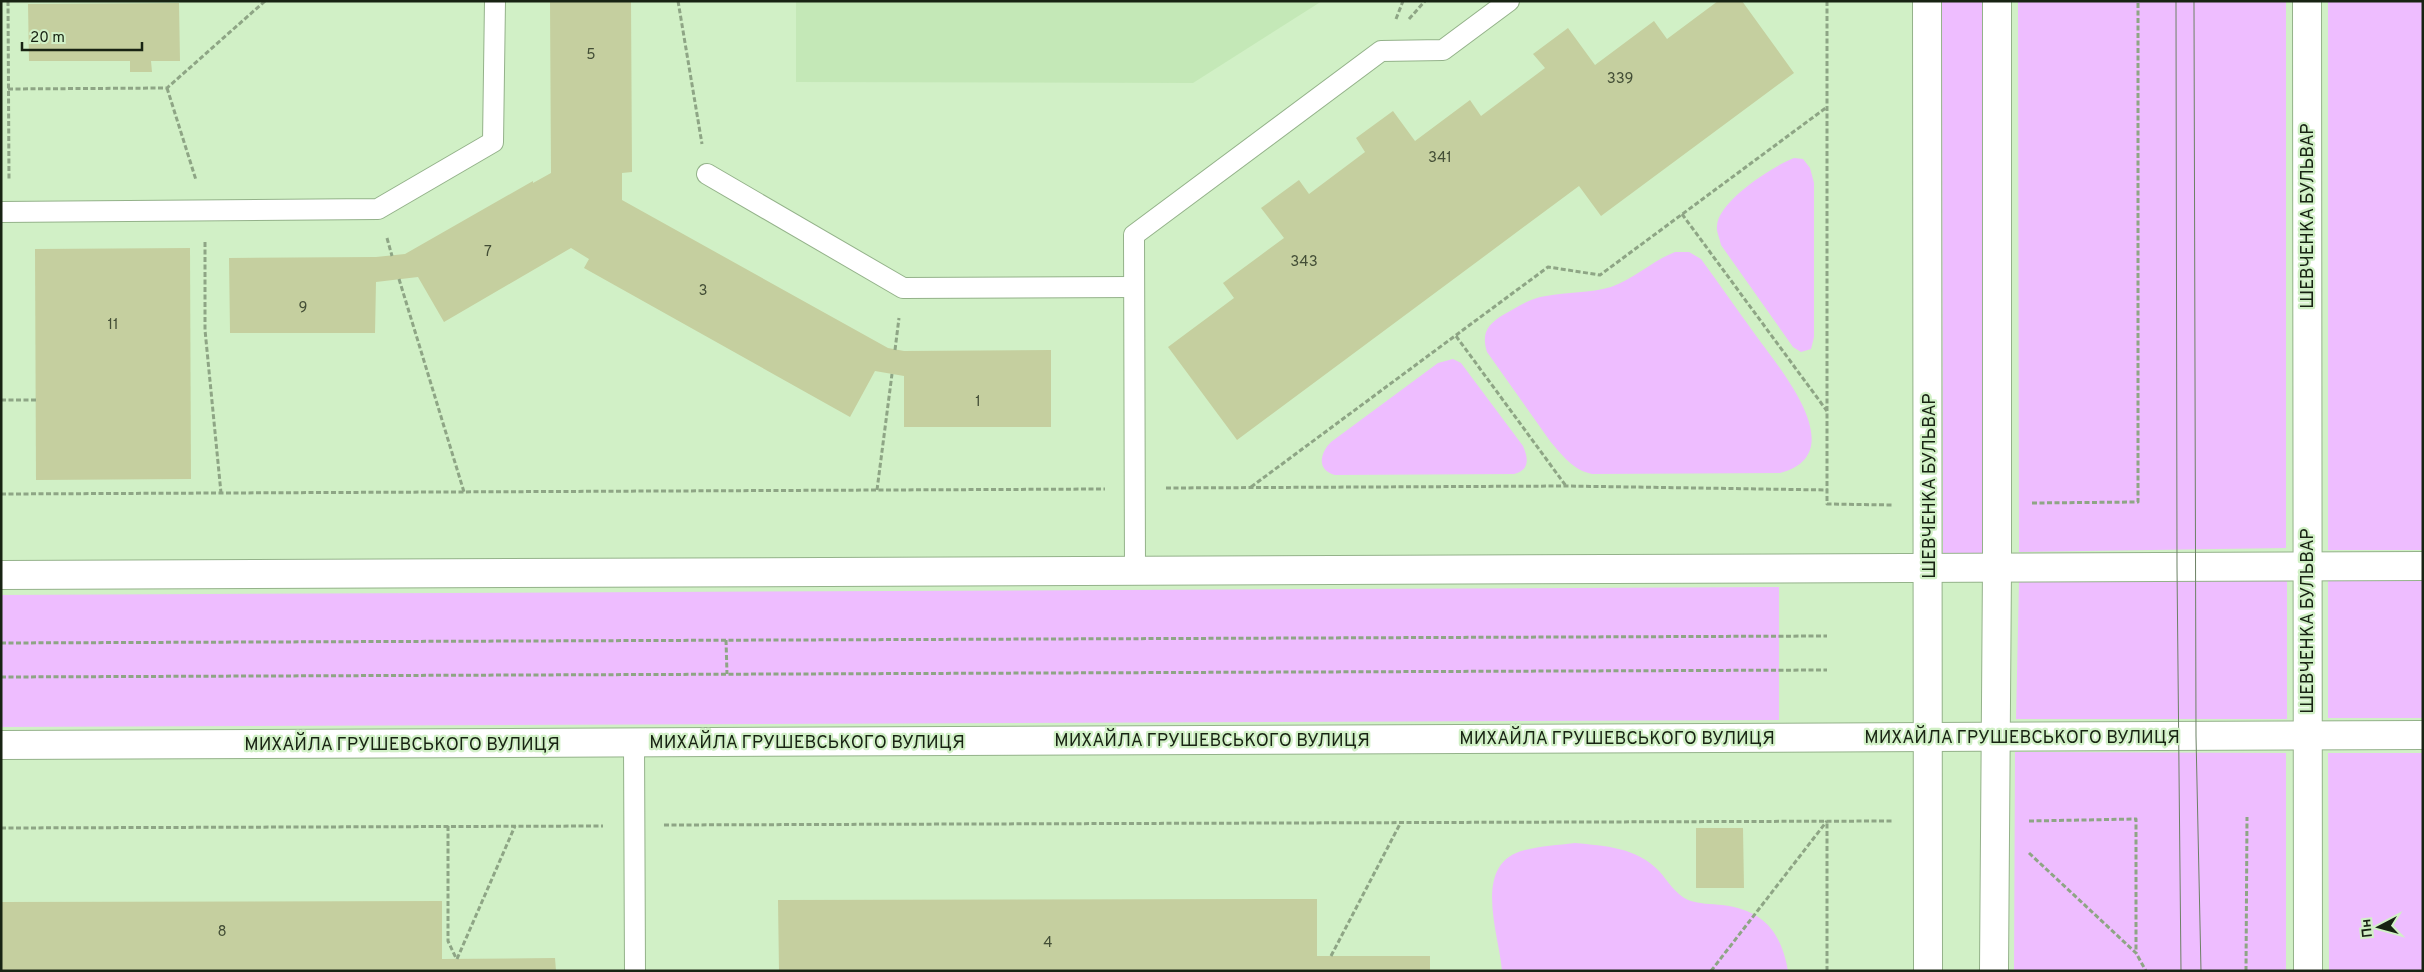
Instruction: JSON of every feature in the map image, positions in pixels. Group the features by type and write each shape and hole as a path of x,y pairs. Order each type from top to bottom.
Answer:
{"street":[{"name":"ШЕВЧЕНКА БУЛЬВАР","path":"1927,1 1928,971"},
{"path":"1994,971 1997,567 1996,1"},
{"name":"ШЕВЧЕНКА БУЛЬВАР","path":"2307,1 2308,971"},
{"path":"1,575 2423,566"},
{"name":"МИХАЙЛА ГРУШЕВСЬКОГО ВУЛИЦЯ","path":"1,745 2423,735"}],"lane":[{"path":"5,212 378,209 493,142 495,1"},
{"path":"1135,571 1134,235 1381,51 1443,50 1510,1"},
{"path":"707,174 903,288 1134,287"},
{"path":"634,743 635,971"}],"path":[{"path":"5,212 8,1"},
{"path":"8,89 167,88 265,1"},
{"path":"678,1 707,174"},
{"path":"1827,1 1828,504 1894,505"},
{"path":"2028,503 2138,502 2138,1"},
{"path":"167,88 205,210 205,330 221,493"},
{"path":"1250,488 1548,267 1600,275 1827,107"},
{"path":"1682,214 1827,411"},
{"path":"399,280 464,492"},
{"path":"1456,336 1566,486"},
{"path":"877,490 892,374"},
{"path":"1,400 36,400"},
{"path":"1,494 1566,486 1828,490"},
{"path":"1,643 1827,636"},
{"path":"726,640 727,674"},
{"path":"1,677 1828,670"},
{"path":"2246,971 2247,817"},
{"path":"2025,821 2136,819 2136,953"},
{"path":"1711,971 1827,820"},
{"path":"1827,820 1827,971"},
{"path":"1,828 1900,821"},
{"path":"1996,821 2136,953 2146,971"},
{"path":"1331,956 1401,822"},
{"path":"448,826 448,941 457,959 516,826"}],"shaded area":[{"path":"796,1 1322,1 1193,83 796,82"},
{"path":"1942,1 1982,1 1982,553 1943,553"},
{"path":"2018,1 2286,1 2286,548 2019,552"},
{"path":"2328,1 2423,1 2423,550 2328,550"},
{"path":"1794,158 1803,159 1810,168 1814,183 1814,337 1811,349 1801,352 1793,347 1721,245 1717,228 1720,216 1726,206 1736,196 1773,168"},
{"path":"1675,252 1689,252 1701,259 1794,389 1805,410 1811,430 1810,448 1801,463 1780,473 1592,474 1585,472 1568,461 1550,441 1487,352 1485,334 1487,330 1498,318 1519,306 1540,297 1611,287"},
{"path":"1453,359 1461,363 1523,446 1527,460 1523,470 1514,474 1335,475 1325,469 1322,465 1322,456 1331,442 1438,363"},
{"path":"2287,580 2287,719 2016,719 2019,582"},
{"path":"2328,581 2423,581 2423,718 2328,718"},
{"path":"1779,587 1779,720 1,727 1,595"},
{"path":"2015,752 2286,753 2286,971 2014,971"},
{"path":"2328,753 2423,753 2423,971 2329,971"},
{"path":"1575,843 1609,847 1630,852 1650,863 1675,891 1688,900 1736,908 1749,912 1759,918 1775,934 1785,957 1788,971 1502,971 1492,901 1493,884 1498,869 1508,857 1525,850"}],"building":[{"path":"550,1 631,1 632,172 622,173 622,200 888,348 904,351 1051,350 1051,427 904,427 904,376 875,371 850,417 584,268 589,259 571,248 444,322 418,277 376,282 375,333 230,333 229,258 376,257 405,254 533,181 533,183 551,173"},
{"path":"1718,1 1742,1 1794,73 1601,216 1579,186 1237,440 1168,347 1234,298 1223,283 1284,238 1261,208 1299,180 1309,194 1365,152 1356,138 1393,111 1415,141 1470,100 1481,116 1545,68 1533,54 1568,28 1595,65 1654,21 1667,39"},
{"path":"179,3 180,61 151,61 152,72 130,72 130,61 29,61 28,4"},
{"path":"190,248 191,479 36,480 35,249"},
{"path":"1696,828 1743,828 1744,888 1696,888"},
{"path":"1317,899 1317,956 1430,956 1430,971 779,971 778,900"},
{"path":"442,901 442,959 555,958 556,971 1,971 1,902"}],"tram line":[{"path":"2176,1 2177,567 2181,971"},
{"path":"2194,1 2196,736 2201,971"}]}
